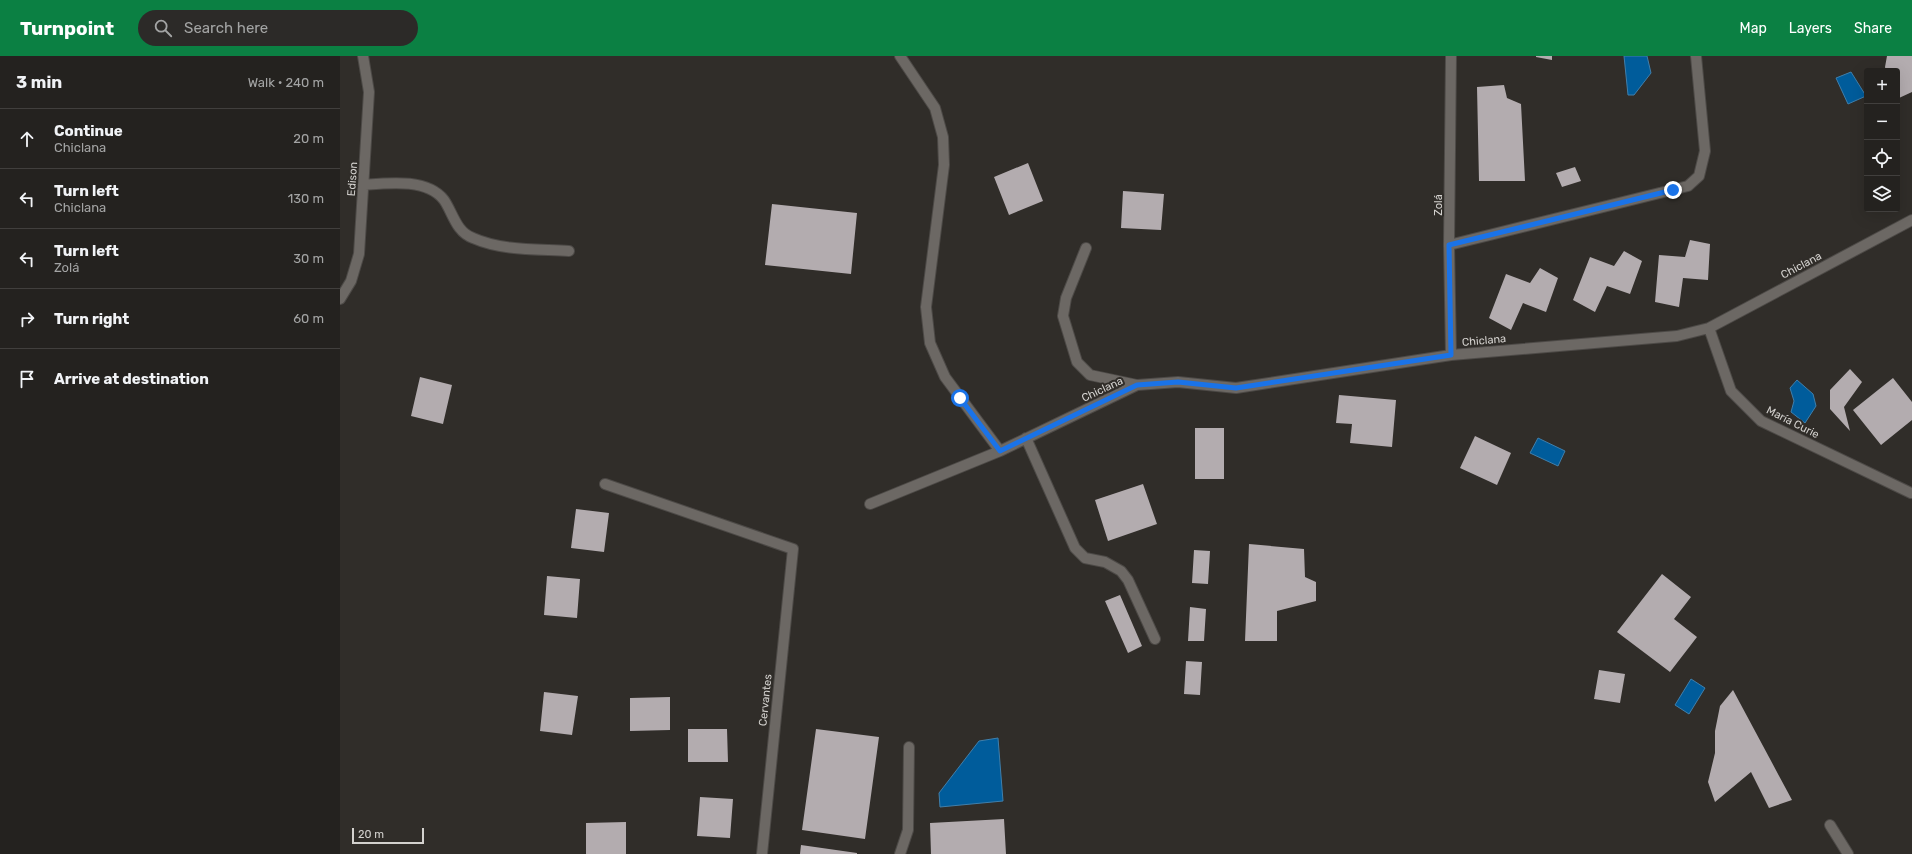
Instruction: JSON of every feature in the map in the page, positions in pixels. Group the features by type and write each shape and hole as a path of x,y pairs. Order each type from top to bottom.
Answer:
{"street":[{"name":"Edison","path":"340,299 351,281 359,254 369,92 364,56"},
{"path":"900,56 935,108 943,137 944,165 926,307 930,343 945,377 1000,451"},
{"name":"Zolá","path":"1450,56 1449,245 1451,355"},
{"path":"1449,245 1688,186 1699,176 1705,151 1696,56"},
{"path":"363,185 408,184 432,189 444,200 454,221 472,238 505,246 569,251"},
{"name":"Chiclana","path":"870,504 1000,451 1137,385 1178,382 1236,388 1451,355 1677,336 1709,328 1912,220"},
{"path":"1086,248 1066,298 1063,316 1077,362 1090,375 1137,385"},
{"name":"María Curie","path":"1709,328 1731,391 1761,421 1911,492"},
{"path":"1026,438 1075,548 1085,558 1105,562 1121,571 1128,580 1155,639"},
{"name":"Cervantes","path":"605,484 793,549 762,854"},
{"path":"900,854 908,830 909,747"},
{"path":"1830,825 1848,854"}],"water":[{"path":"1624,56 1647,56 1651,73 1634,95 1628,95"},
{"path":"1851,72 1864,93 1864,97 1848,104 1836,78"},
{"path":"1797,380 1813,394 1816,406 1805,423 1791,412 1794,401 1790,388"},
{"path":"1538,438 1565,451 1558,466 1530,453"},
{"path":"1691,679 1705,688 1689,714 1675,705"},
{"path":"998,738 1003,801 940,807 939,793 979,741"}],"building":[{"path":"1552,56 1552,60 1536,57"},
{"path":"1887,56 1912,56 1912,92 1900,98 1900,68 1885,67"},
{"path":"1504,85 1507,98 1521,104 1525,181 1479,181 1477,87"},
{"path":"1028,163 1043,201 1009,215 994,177"},
{"path":"1575,167 1581,181 1562,187 1556,173"},
{"path":"1123,191 1164,194 1161,230 1121,228"},
{"path":"772,204 857,213 851,274 765,265"},
{"path":"1690,240 1710,244 1708,280 1683,278 1679,307 1655,302 1659,255 1685,257"},
{"path":"1624,251 1642,261 1630,294 1607,286 1595,312 1573,300 1590,257 1614,266"},
{"path":"1540,268 1558,278 1546,312 1523,303 1511,330 1489,318 1506,274 1530,283"},
{"path":"1850,369 1862,382 1844,407 1850,431 1830,409 1830,390"},
{"path":"420,377 452,385 443,424 411,416"},
{"path":"1893,378 1912,402 1912,420 1881,445 1853,410"},
{"path":"1339,395 1396,400 1392,447 1350,443 1352,424 1336,423"},
{"path":"1195,428 1224,428 1224,479 1195,479"},
{"path":"1475,436 1511,453 1497,485 1460,468"},
{"path":"1143,484 1157,524 1108,541 1095,500"},
{"path":"576,509 609,513 604,552 571,548"},
{"path":"1249,544 1304,549 1305,577 1316,582 1316,601 1277,611 1277,641 1245,641"},
{"path":"1194,550 1210,551 1208,584 1192,583"},
{"path":"1662,574 1691,597 1674,619 1697,637 1670,672 1617,632"},
{"path":"547,576 580,579 577,618 544,615"},
{"path":"1120,595 1142,646 1128,653 1105,601"},
{"path":"1190,607 1206,609 1204,641 1188,641"},
{"path":"1186,661 1202,662 1200,695 1184,694"},
{"path":"1599,670 1625,674 1620,703 1594,699"},
{"path":"1733,690 1792,800 1769,808 1751,772 1715,802 1708,782 1715,753 1715,731 1720,706"},
{"path":"544,692 578,696 572,735 540,731"},
{"path":"670,697 670,730 630,731 630,698"},
{"path":"688,729 727,729 728,762 688,762"},
{"path":"816,729 879,737 865,839 802,830"},
{"path":"700,797 733,799 730,838 697,836"},
{"path":"1004,819 1006,854 931,854 930,823"},
{"path":"626,822 626,854 586,854 586,823"},
{"path":"801,845 857,853 857,854 800,854"}],"route":[{"path":"960,398 1000,451 1137,385 1178,382 1236,388 1451,355 1449,245 1673,190"}]}
